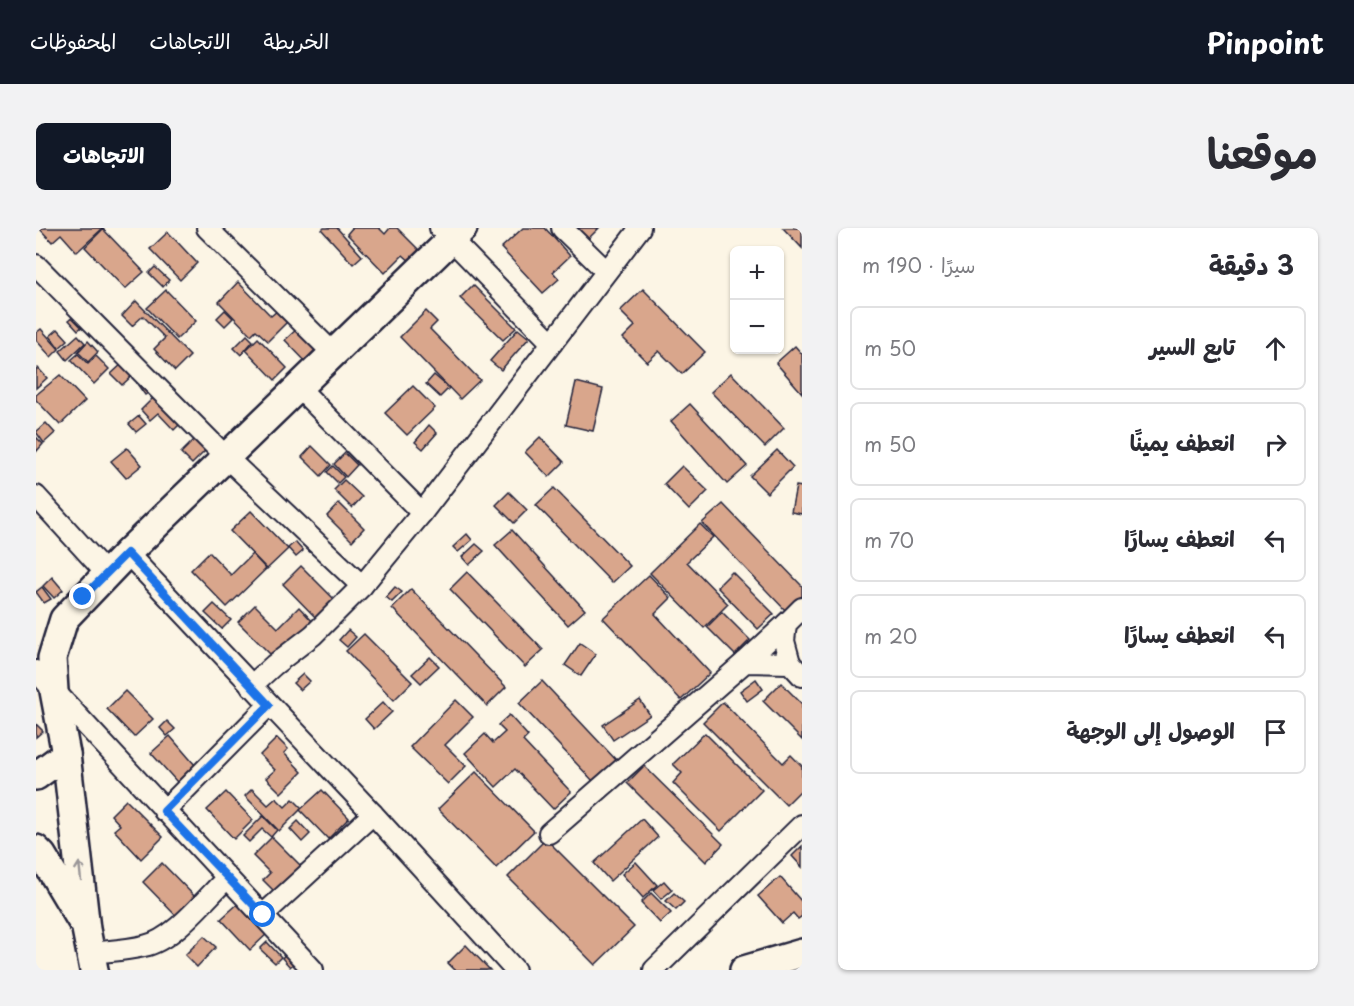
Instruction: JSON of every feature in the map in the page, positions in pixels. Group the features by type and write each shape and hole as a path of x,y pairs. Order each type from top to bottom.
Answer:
{"main road":[{"path":"91,951 66,754 45,681 64,619 127,553 333,353 451,232"},
{"path":"36,776 66,754"},
{"path":"38,855 91,951"},
{"path":"744,970 802,953"}],"street":[{"path":"207,228 333,353"},
{"path":"562,228 606,272"},
{"path":"251,686 313,635 362,586 422,513 640,228"},
{"path":"451,232 552,343"},
{"path":"36,265 226,457 362,586"},
{"path":"298,387 422,513"},
{"path":"36,496 106,574"},
{"path":"127,553 373,814 515,970"},
{"path":"549,833 745,662 802,608"},
{"path":"786,624 784,641 796,669"},
{"path":"745,662 796,669"},
{"path":"45,681 313,970"},
{"path":"164,811 269,705"},
{"path":"263,915 373,814"},
{"path":"654,970 802,825"},
{"path":"91,951 146,946 163,938 182,924 227,878"}],"building":[{"path":"39,228 103,228 77,252 61,234 52,242"},
{"path":"337,228 362,256 353,264 322,230"},
{"path":"352,228 379,228 385,234 390,228 397,228 422,253 412,263 403,255 385,273 347,234"},
{"path":"523,228 545,228 570,256 553,272 559,279 543,293 501,248"},
{"path":"576,228 599,228 588,239"},
{"path":"783,228 802,228 802,248"},
{"path":"103,229 144,272 125,289 85,247"},
{"path":"168,232 197,263 180,280 150,249"},
{"path":"155,267 169,280 163,287 149,273"},
{"path":"238,282 271,316 277,311 288,321 268,341 256,330 251,335 219,302"},
{"path":"473,285 516,328 503,340 460,298"},
{"path":"643,289 705,352 682,374 659,351 647,362 623,338 635,326 620,311"},
{"path":"166,290 196,321 177,339 147,308"},
{"path":"136,301 190,356 175,371 154,349 165,338 143,316 132,326 122,316"},
{"path":"225,310 233,318 225,326 217,318"},
{"path":"80,311 88,322 78,330 69,320"},
{"path":"426,311 437,322 430,329 480,380 460,399 400,337"},
{"path":"298,328 321,352 309,365 285,340"},
{"path":"41,329 59,349 51,357 36,340 36,333"},
{"path":"58,329 68,340 59,348 50,336"},
{"path":"518,329 529,338 501,370 490,361"},
{"path":"78,335 85,343 67,360 60,351"},
{"path":"247,335 253,341 241,355 234,348"},
{"path":"258,338 287,368 275,380 246,350"},
{"path":"88,341 98,352 88,362 78,352"},
{"path":"795,346 802,354 802,393 776,363"},
{"path":"78,354 88,364 96,356 109,369 94,384 71,360"},
{"path":"123,363 134,374 122,385 111,374"},
{"path":"38,368 47,378 36,388 36,370"},
{"path":"731,373 784,428 765,447 711,392"},
{"path":"60,375 85,401 60,425 36,400 36,395"},
{"path":"434,375 449,388 440,397 426,384"},
{"path":"143,379 152,390 145,395 137,384"},
{"path":"576,382 603,389 593,431 566,425"},
{"path":"413,386 435,408 407,435 385,413"},
{"path":"155,396 181,423 174,430 158,413 150,420 141,410"},
{"path":"690,404 747,466 727,484 671,421"},
{"path":"139,416 146,424 136,432 129,424"},
{"path":"46,423 55,433 44,443 36,432"},
{"path":"429,425 437,433 423,449 415,442"},
{"path":"199,435 210,446 192,464 181,453"},
{"path":"36,437 43,444 36,452"},
{"path":"540,437 564,462 549,477 525,452"},
{"path":"312,446 331,465 321,476 302,457"},
{"path":"127,448 142,465 126,478 111,461"},
{"path":"777,450 793,467 767,493 750,476"},
{"path":"345,453 357,465 346,477 334,464"},
{"path":"333,466 344,477 338,483 327,472"},
{"path":"682,466 708,491 689,510 664,484"},
{"path":"344,480 362,497 352,508 334,490"},
{"path":"796,486 802,487 802,514 791,512"},
{"path":"554,488 630,566 612,583 536,505"},
{"path":"509,492 527,510 514,523 496,505"},
{"path":"339,503 364,528 352,541 327,516"},
{"path":"723,504 802,586 802,596 786,611 702,523"},
{"path":"251,511 288,549 267,569 230,531"},
{"path":"700,524 713,537 687,562 728,604 704,628 650,573"},
{"path":"512,530 585,610 568,625 495,545"},
{"path":"467,534 472,540 458,552 453,547"},
{"path":"295,542 303,551 296,557 288,548"},
{"path":"476,544 484,551 469,565 462,557"},
{"path":"209,552 231,575 252,554 266,569 227,607 191,570"},
{"path":"301,566 337,602 318,620 283,584"},
{"path":"467,572 543,650 525,667 450,589"},
{"path":"732,572 774,614 758,629 717,587"},
{"path":"649,575 671,598 655,614 710,673 681,700 603,618"},
{"path":"52,577 63,590 54,598 43,586"},
{"path":"42,587 51,599 44,603 36,592"},
{"path":"395,587 402,592 392,602 386,597"},
{"path":"411,589 506,687 487,706 392,608"},
{"path":"214,604 231,620 222,629 205,613"},
{"path":"255,605 278,628 299,607 314,623 276,660 238,622"},
{"path":"722,612 750,640 735,655 707,627"},
{"path":"348,630 356,637 347,647 339,640"},
{"path":"364,634 412,682 394,700 346,651"},
{"path":"580,643 596,654 581,676 565,665"},
{"path":"430,657 439,666 421,683 412,674"},
{"path":"303,674 310,681 300,690 293,683"},
{"path":"756,679 763,689 747,701 740,691"},
{"path":"542,681 617,761 594,782 519,703"},
{"path":"781,683 802,704 802,740 763,701"},
{"path":"125,691 153,719 134,737 107,709"},
{"path":"456,700 473,717 445,745 466,766 448,784 410,747"},
{"path":"640,700 650,715 613,740 603,725"},
{"path":"383,702 392,712 374,729 365,719"},
{"path":"723,702 783,763 791,755 802,766 802,789 786,805 703,722"},
{"path":"509,715 528,736 523,741 571,792 553,809 515,769 496,787 465,753 485,734 493,743 505,732 498,725"},
{"path":"167,721 175,729 167,736 160,728"},
{"path":"36,724 43,731 36,737"},
{"path":"705,733 762,790 721,831 673,783 682,773 673,764"},
{"path":"170,736 195,765 177,782 151,753"},
{"path":"277,738 288,749 284,753 302,772 281,793 266,778 275,770 260,755"},
{"path":"644,766 723,844 706,862 627,783"},
{"path":"476,772 534,831 496,868 438,809"},
{"path":"252,789 268,805 276,798 285,807 293,799 302,808 279,831 245,796"},
{"path":"322,790 349,818 328,839 300,810"},
{"path":"226,792 253,820 234,839 207,810"},
{"path":"126,800 163,837 141,859 114,830 120,825 111,815"},
{"path":"263,816 277,830 271,837 262,829 249,842 243,836"},
{"path":"642,819 658,837 610,881 594,863"},
{"path":"298,821 310,834 302,842 290,829"},
{"path":"272,837 301,866 275,892 263,880 270,873 253,856"},
{"path":"546,839 634,927 595,965 508,877"},
{"path":"802,846 802,867 792,856"},
{"path":"636,862 657,885 643,898 622,874"},
{"path":"162,863 200,902 181,921 143,882"},
{"path":"780,877 802,902 802,916 798,919 793,913 782,923 758,896"},
{"path":"664,881 672,890 661,899 653,890"},
{"path":"651,893 671,913 660,923 641,903"},
{"path":"674,893 684,902 676,910 666,901"},
{"path":"241,901 269,932 250,950 221,919"},
{"path":"204,936 216,947 197,967 185,955"},
{"path":"267,942 281,957 275,963 260,949"},
{"path":"466,945 490,970 455,970 448,963"},
{"path":"287,952 296,961 290,967 282,958"}],"route":[{"path":"83,597 127,553 269,705 164,811 263,915"}]}
